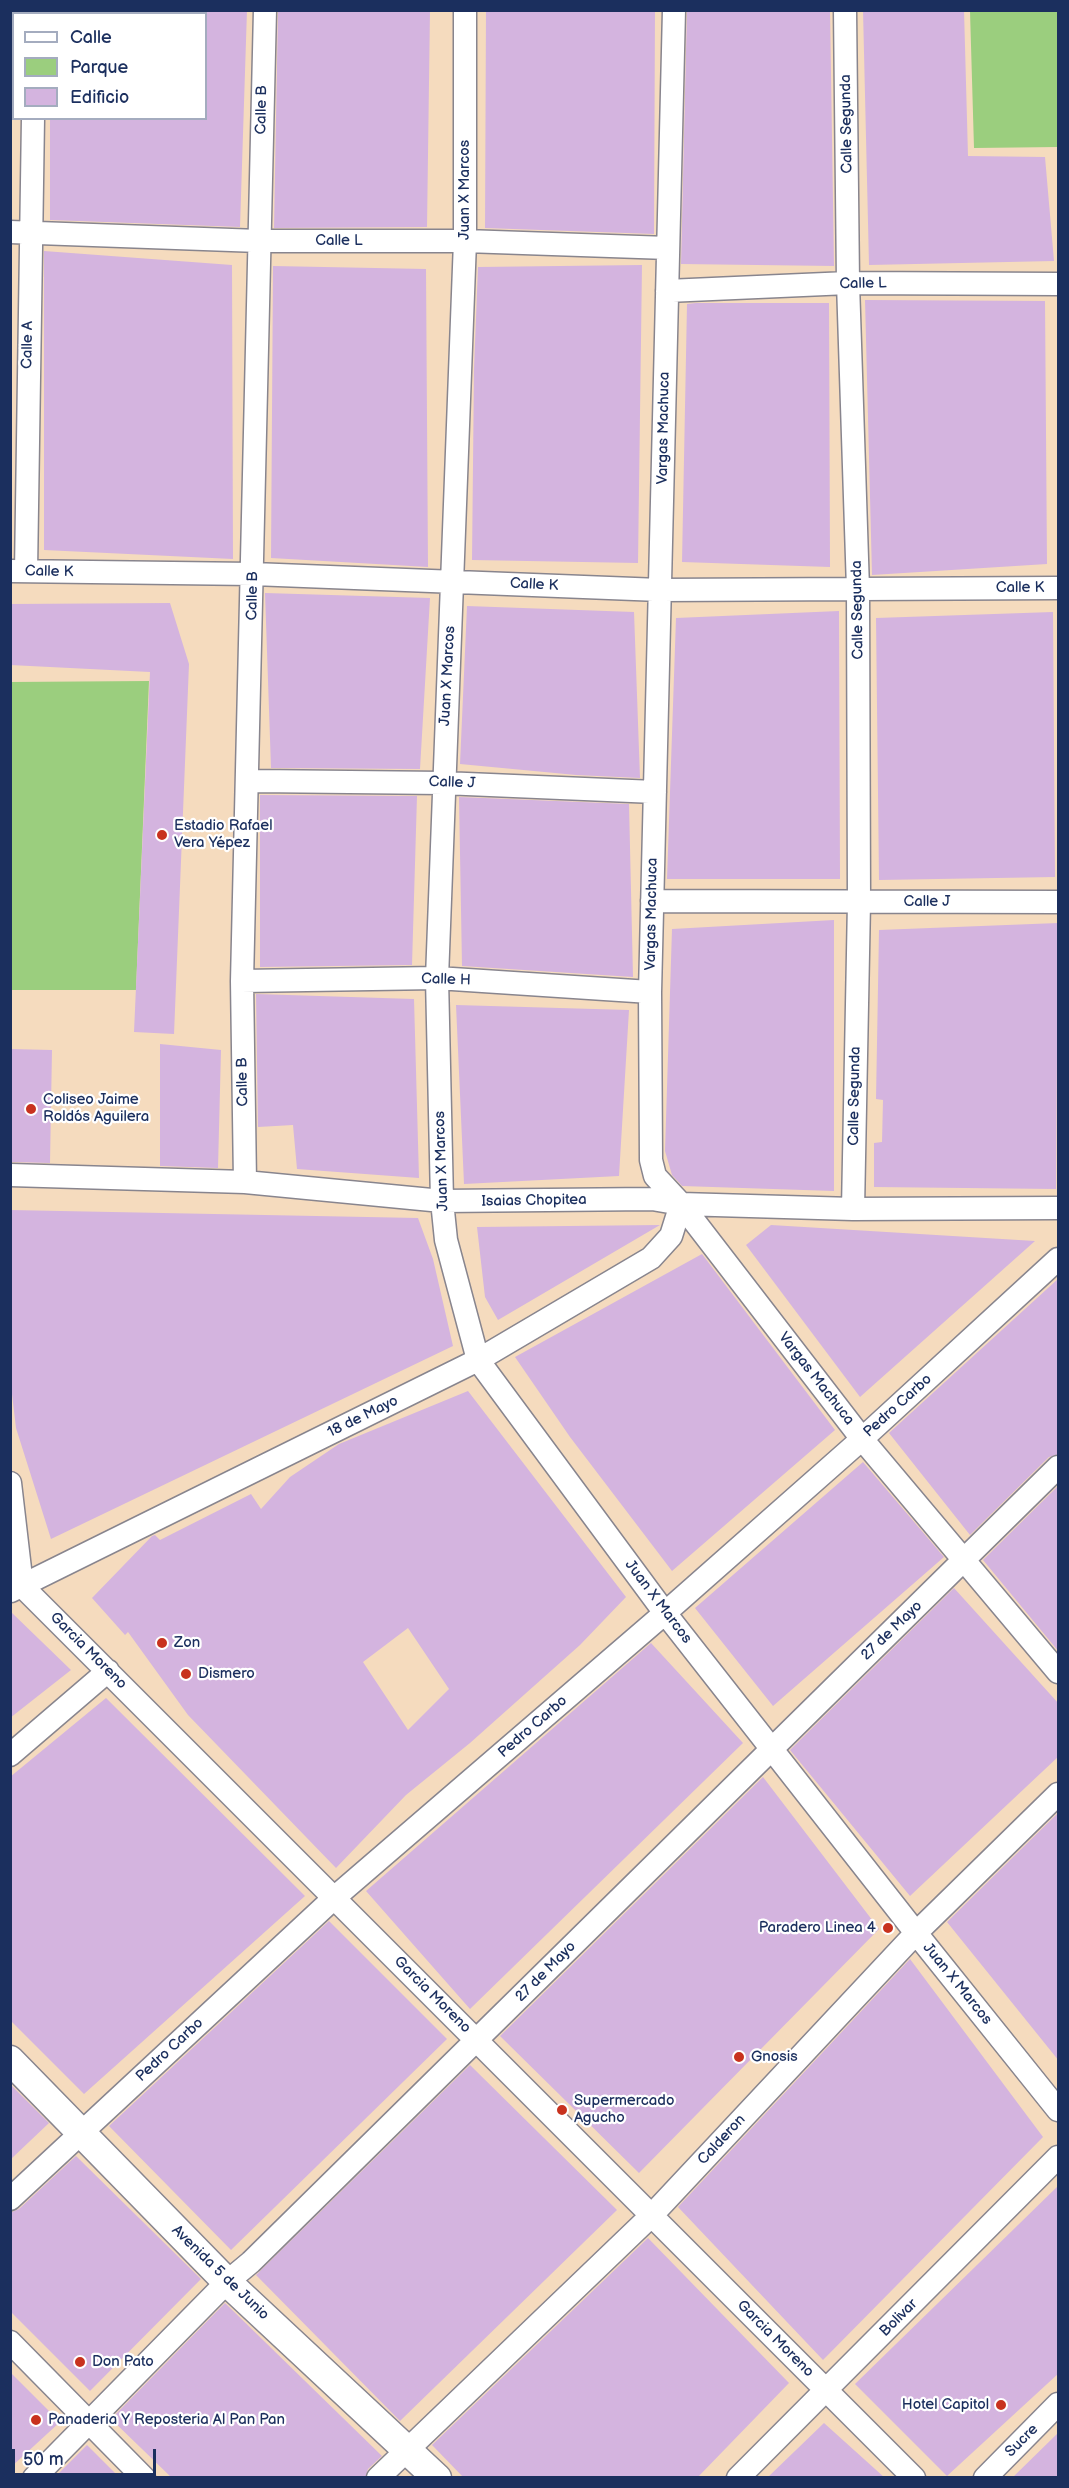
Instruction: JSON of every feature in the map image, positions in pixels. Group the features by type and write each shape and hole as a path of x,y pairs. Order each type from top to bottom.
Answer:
{"main road":[{"name":"Avenida 5 de Junio","path":"10,2060 227,2282 437,2478"}],"street":[{"name":"Calle B","path":"245,1182 242,981 265,10"},
{"name":"Juan X Marcos","path":"465,10 465,241 437,978 442,1201 446,1240 478,1360 665,1613 916,1933 1059,2110"},
{"name":"Vargas Machuca","path":"674,10 650,992 651,1160 655,1176 681,1204 862,1438 1059,1672"},
{"name":"Calle Segunda","path":"845,10 848,283 858,589 859,902 853,1209"},
{"name":"Calle A","path":"18,571 20,232 33,120"},
{"name":"Calle L","path":"20,232 259,241 465,241 668,248"},
{"name":"Calle L","path":"668,291 848,283 1059,284"},
{"name":"Calle K","path":"18,571 253,574 660,590 1059,588"},
{"name":"Calle J","path":"248,783 256,781 443,783 655,792"},
{"name":"Calle J","path":"652,901 1059,902"},
{"name":"Calle H","path":"242,981 437,978 650,992"},
{"name":"Isaias Chopitea","path":"10,1175 245,1182 442,1201 651,1199 681,1204 853,1209 1059,1208"},
{"name":"18 de Mayo","path":"16,1588 478,1360 651,1258 671,1236 681,1204"},
{"name":"Pedro Carbo","path":"10,2199 334,1898 665,1613 1059,1259"},
{"name":"27 de Mayo","path":"34,2478 227,2282 251,2262 1059,1467"},
{"path":"10,1483 16,1588"},
{"name":"Garcia Moreno","path":"16,1588 108,1671 914,2478"},
{"path":"10,1755 108,1671"},
{"name":"Calderon","path":"378,2478 652,2215 916,1933 1059,1794"},
{"name":"Bolivar","path":"738,2478 1059,2157"},
{"path":"10,2342 144,2478"},
{"name":"Sucre","path":"985,2478 1059,2404"}],"green space":[{"path":"970,11 1058,11 1058,147 974,148"},
{"path":"149,681 136,990 11,990 10,682"}],"building":[{"path":"206,10 247,10 240,227 50,220 50,120 207,120"},
{"path":"278,10 430,10 427,227 274,228"},
{"path":"486,10 655,10 654,234 485,228"},
{"path":"687,10 830,10 834,266 681,264"},
{"path":"863,10 964,10 968,156 1045,157 1054,261 869,265"},
{"path":"44,251 232,265 233,559 44,550"},
{"path":"642,265 638,563 472,560 474,369 478,267"},
{"path":"273,266 426,269 428,567 271,558"},
{"path":"865,300 1045,301 1047,564 872,575"},
{"path":"829,303 830,567 682,562 687,304"},
{"path":"265,593 430,598 420,769 271,768"},
{"name":"Estadio Rafael Vera Yépez","path":"170,603 189,664 174,1034 134,1032 150,672 10,665 10,604"},
{"path":"467,606 634,612 640,778 576,775 460,764"},
{"path":"839,611 840,879 667,879 676,618"},
{"path":"1053,612 1055,877 879,880 876,618"},
{"path":"260,795 417,796 412,965 260,967"},
{"path":"459,797 629,804 633,977 462,966"},
{"path":"834,920 834,1191 682,1186 672,1175 665,1151 672,929"},
{"path":"1058,923 1056,1189 874,1187 874,1143 882,1142 883,1100 876,1099 879,930"},
{"path":"256,994 414,999 419,1178 297,1169 293,1125 258,1127"},
{"path":"456,1005 629,1010 619,1176 464,1184"},
{"path":"160,1044 221,1050 218,1168 160,1166"},
{"name":"Coliseo Jaime Roldós Aguilera","path":"10,1049 52,1050 50,1163 10,1162"},
{"path":"10,1210 418,1218 433,1259 453,1346 51,1539 16,1428 10,1377"},
{"path":"660,1225 498,1320 485,1297 477,1227"},
{"path":"771,1225 1035,1241 860,1397 746,1245"},
{"path":"702,1254 835,1430 672,1571 570,1437 515,1357"},
{"path":"1059,1278 1059,1454 1049,1457 970,1535 889,1433"},
{"path":"468,1391 626,1597 580,1645 470,1743 406,1795 336,1868 188,1715 128,1632 125,1635 92,1598 152,1536 155,1535 160,1540 251,1494 261,1509 290,1477 339,1444","holes":["408,1628 449,1689 408,1730 363,1662"]},
{"path":"863,1462 944,1557 773,1706 695,1608"},
{"path":"1059,1485 1059,1652 983,1560"},
{"path":"954,1588 1059,1704 1059,1756 910,1896 790,1750"},
{"path":"10,1611 71,1670 10,1718"},
{"path":"651,1643 743,1743 470,2009 366,1891"},
{"path":"106,1698 305,1896 84,2094 10,2020 10,1777"},
{"path":"763,1777 879,1929 639,2173 500,2036"},
{"path":"1059,1812 1059,2061 947,1922"},
{"path":"329,1921 447,2039 231,2250 109,2126"},
{"path":"910,1959 1043,2137 823,2360 678,2207"},
{"path":"470,2065 617,2210 400,2421 256,2275"},
{"path":"10,2084 49,2123 10,2160"},
{"path":"76,2156 201,2279 90,2391 10,2311 10,2213 19,2209"},
{"path":"1059,2185 1059,2373 947,2476 855,2384"},
{"path":"648,2238 789,2383 697,2478 464,2478 432,2445"},
{"path":"225,2303 382,2456 368,2469 365,2478 172,2478 111,2419"},
{"path":"10,2372 60,2422 10,2468"},
{"path":"824,2423 885,2478 767,2478"},
{"path":"1059,2432 1059,2478 1012,2478"},
{"path":"87,2445 120,2478 54,2478"}],"place":[{"name":"Estadio Rafael Vera Yépez","path":"162,835"},
{"name":"Coliseo Jaime Roldós Aguilera","path":"31,1109"},
{"name":"Zon","path":"162,1643"},
{"name":"Dismero","path":"186,1674"},
{"name":"Paradero Linea 4","path":"888,1928"},
{"name":"Gnosis","path":"739,2057"},
{"name":"Supermercado Agucho","path":"562,2110"},
{"name":"Don Pato","path":"80,2362"},
{"name":"Hotel Capitol","path":"1001,2405"},
{"name":"Panaderia Y Reposteria Al Pan Pan","path":"36,2420"}]}
